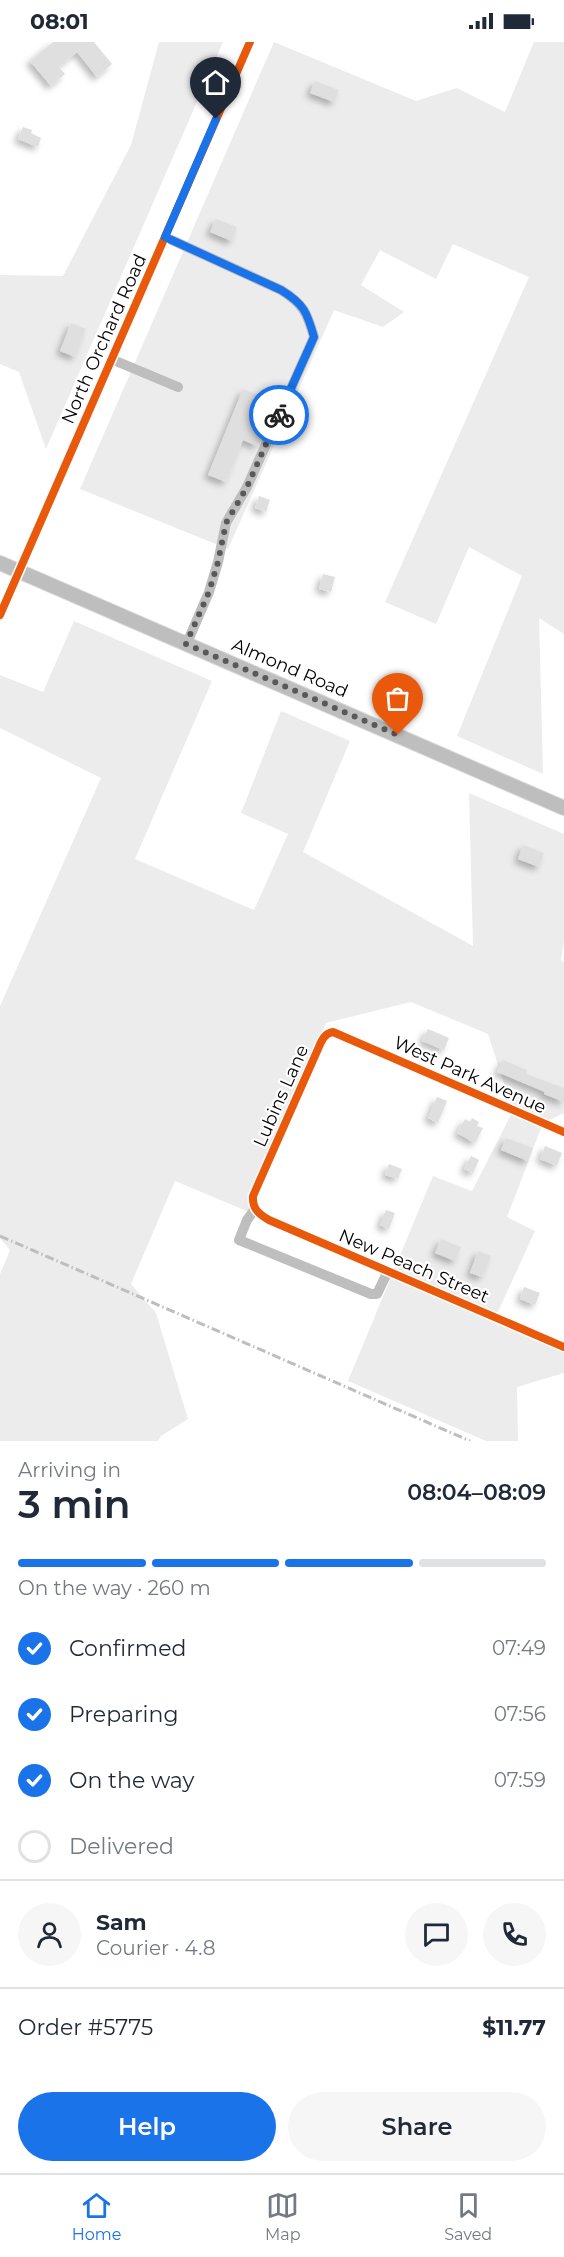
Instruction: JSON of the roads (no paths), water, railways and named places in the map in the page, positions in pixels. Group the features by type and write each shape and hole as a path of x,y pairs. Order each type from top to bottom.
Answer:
{"main road":[{"name":"Almond Road","path":"0,563 564,808"}],"street":[{"name":"North Orchard Road","path":"0,615 250,42"},
{"path":"165,237 281,290 296,300 307,312 314,337 247,487 226,523 209,592 186,644"},
{"path":"111,359 178,387"},
{"name":"Lubins Lane","path":"255,1209 253,1196 324,1037 333,1032 364,1045"},
{"name":"West Park Avenue","path":"364,1045 564,1132"},
{"path":"255,1209 247,1220 239,1240 371,1294 377,1294 388,1271"},
{"name":"New Peach Street","path":"255,1209 269,1220 564,1347"}],"railway":[{"path":"0,1236 470,1441"}]}
